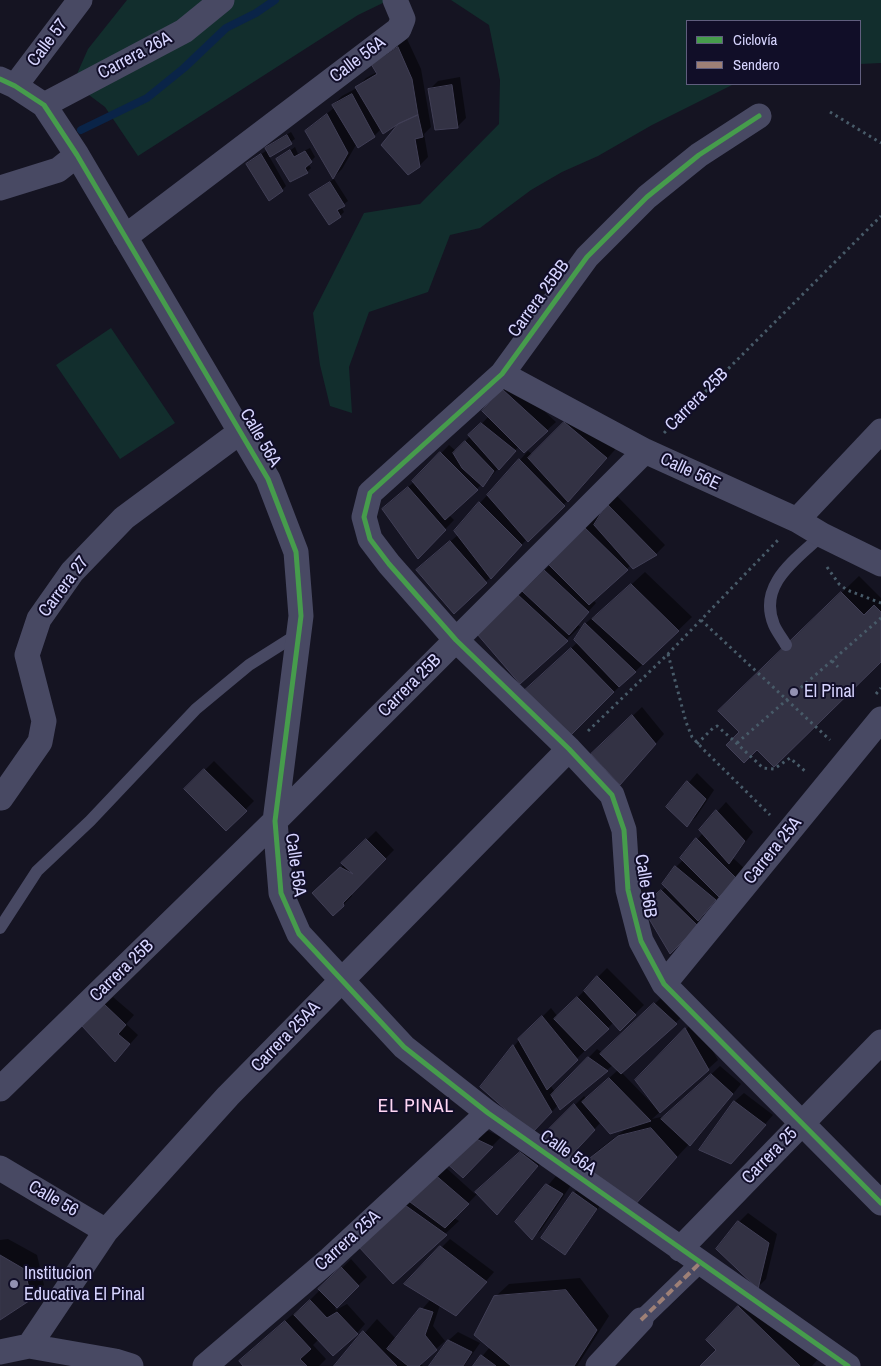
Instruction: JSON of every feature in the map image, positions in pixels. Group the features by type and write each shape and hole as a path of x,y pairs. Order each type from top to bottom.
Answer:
{"street":[{"name":"Calle 57","path":"8,83 80,0"},
{"name":"Carrera 26A","path":"44,104 184,31 222,0"},
{"name":"Calle 56A","path":"124,237 399,29 403,19 395,0"},
{"path":"0,188 58,170 78,155 44,104 8,83"},
{"name":"Carrera 25BB","path":"364,518 370,493 502,374 587,257 647,197 699,155 759,116"},
{"name":"Calle 56A","path":"78,155 124,237 268,479 296,552 300,616 275,821 281,893 299,934 404,1047 488,1113 848,1366"},
{"name":"Calle 56E","path":"502,374 645,451 797,520 822,535 881,564"},
{"path":"797,520 881,431"},
{"name":"Carrera 27","path":"1,798 40,742 44,721 27,656 39,618 72,572 124,518 240,432"},
{"name":"Carrera 25B","path":"0,1090 275,821 645,451"},
{"name":"Calle 56B","path":"364,518 370,539 389,564 456,640 570,749 612,795 624,830 628,890 641,941 664,984 881,1203"},
{"name":"Carrera 25A","path":"664,984 877,731"},
{"name":"Carrera 25AA","path":"29,1346 106,1230 228,1096 570,749"},
{"name":"Carrera 25","path":"598,1366 641,1320 690,1256 802,1123 881,1042"},
{"name":"Carrera 25A","path":"205,1366 330,1259 488,1113"},
{"name":"Calle 56","path":"0,1168 106,1230"},
{"path":"0,1352 29,1346 115,1361 131,1366"}],"lane":[{"path":"786,645 774,624 770,600 773,588 784,571 822,535"},
{"path":"0,928 37,871 90,821 196,709 249,665 298,634"}],"path":[{"path":"830,112 881,143"},
{"path":"570,749 668,654 797,520"},
{"path":"737,743 881,618"},
{"path":"701,620 834,743"},
{"path":"668,654 686,722 697,744 772,816"},
{"path":"832,661 838,667"},
{"path":"697,744 717,726 762,768 774,769 790,758 809,774"}],"green space":[{"path":"127,0 389,0 358,15 138,156 105,107 73,83 88,49"},
{"path":"451,0 881,0 881,63 861,64 861,20 686,20 686,85 732,85 652,125 598,156 562,172 531,190 480,228 450,235 428,292 369,312 349,367 352,413 330,406 320,365 313,313 364,213 420,204 499,124 500,80 489,25"},
{"path":"111,328 175,423 120,459 56,365"}],"building":[{"path":"398,47 412,79 418,115 398,124 383,134 355,87 377,74 371,64"},
{"path":"452,85 458,128 435,130 428,89"},
{"path":"352,94 375,137 358,148 332,105"},
{"path":"327,114 348,153 333,179 305,131"},
{"path":"418,115 423,137 415,139 420,167 408,175 381,145 398,124"},
{"path":"287,135 292,144 270,157 265,148"},
{"path":"290,150 294,157 305,151 312,162 305,168 308,173 290,182 276,159"},
{"path":"261,154 283,191 269,201 246,164"},
{"path":"330,182 345,206 337,210 341,217 329,225 309,195"},
{"path":"502,389 548,431 524,453 482,411"},
{"path":"564,422 607,458 568,502 528,458"},
{"path":"481,423 516,451 499,470 468,435"},
{"path":"465,441 494,471 483,487 462,468 453,453"},
{"path":"440,452 478,490 445,520 412,481"},
{"path":"519,459 565,506 528,542 487,495"},
{"path":"408,487 446,530 418,559 382,509"},
{"path":"479,502 522,545 491,579 454,531"},
{"path":"607,504 657,555 633,569 594,525"},
{"path":"582,525 628,570 589,605 549,565"},
{"path":"450,541 487,583 454,614 416,570"},
{"path":"544,570 589,612 569,635 522,591"},
{"path":"631,584 679,631 643,665 592,619"},
{"name":"El Pinal","path":"841,592 864,615 874,605 881,612 881,662 774,767 757,750 744,763 726,745 739,732 718,711"},
{"path":"517,594 568,641 520,684 477,634"},
{"path":"585,623 636,672 619,687 574,640"},
{"path":"571,648 614,692 571,735 525,690"},
{"path":"632,715 656,744 620,785 591,754"},
{"path":"204,769 247,811 226,831 184,789"},
{"path":"687,781 706,799 687,827 666,807"},
{"path":"716,810 745,841 729,864 699,830"},
{"path":"696,838 737,879 719,897 680,858"},
{"path":"366,839 386,859 343,903 344,906 333,916 312,893 340,867 353,874 341,863"},
{"path":"675,866 716,900 698,921 662,884"},
{"path":"661,890 698,926 670,954 642,907"},
{"path":"597,976 636,1015 620,1031 584,991"},
{"path":"577,997 609,1029 585,1051 554,1019"},
{"path":"654,1003 677,1024 621,1074 600,1054"},
{"path":"104,1004 126,1025 118,1034 130,1044 115,1062 82,1026"},
{"path":"542,1016 578,1060 547,1090 518,1039"},
{"path":"685,1028 709,1070 660,1113 635,1080"},
{"path":"513,1045 552,1112 532,1133 480,1087"},
{"path":"588,1057 608,1071 560,1110 551,1095"},
{"path":"711,1074 733,1094 690,1146 661,1119"},
{"path":"609,1078 651,1121 610,1134 582,1102"},
{"path":"734,1101 766,1125 731,1164 699,1150"},
{"path":"574,1104 595,1130 567,1160 542,1136"},
{"path":"651,1128 677,1157 634,1206 581,1165 618,1136"},
{"path":"472,1137 493,1147 463,1178 444,1161"},
{"path":"520,1152 538,1166 497,1215 475,1192"},
{"path":"433,1173 469,1204 445,1228 406,1199"},
{"path":"546,1184 563,1194 532,1240 515,1222"},
{"path":"573,1192 597,1209 565,1255 541,1238"},
{"path":"402,1203 447,1235 393,1284 358,1246"},
{"path":"738,1221 769,1243 758,1289 716,1249"},
{"path":"440,1246 487,1282 456,1316 404,1284"},
{"name":"Institucion Educativa El Pinal","path":"0,1255 24,1269 32,1299 0,1320"},
{"path":"341,1267 359,1286 337,1308 318,1289"},
{"path":"566,1290 597,1330 574,1366 511,1366 474,1335 494,1296"},
{"path":"310,1300 327,1318 337,1312 358,1334 333,1356 294,1315"},
{"path":"738,1306 800,1366 700,1366 716,1350 706,1340"},
{"path":"420,1308 433,1312 425,1335 437,1350 419,1366 408,1366 387,1349"},
{"path":"285,1321 311,1349 300,1359 307,1366 243,1366 239,1361"},
{"path":"363,1331 397,1366 334,1366"},
{"path":"448,1340 472,1352 463,1366 429,1366"},
{"path":"481,1355 496,1366 473,1366"}],"waterway":[{"path":"81,130 147,98 184,68 226,28 256,13 275,0"}],"marked path":[{"path":"641,1320 700,1263"}],"cycle path":[{"path":"0,79 15,86 44,105 77,155 268,479 296,552 301,616 275,821 281,893 299,934 404,1047 488,1113 848,1366"},
{"path":"759,116 699,155 647,197 587,257 502,374 370,493 364,517 370,539 389,564 456,640 569,749 612,795 624,830 628,890 641,941 664,984 881,1203"}],"place":[{"name":"El Pinal","path":"794,692"},
{"name":"Institucion Educativa El Pinal","path":"14,1284"}],"district":[{"name":"EL PINAL","path":"416,1107"}]}
